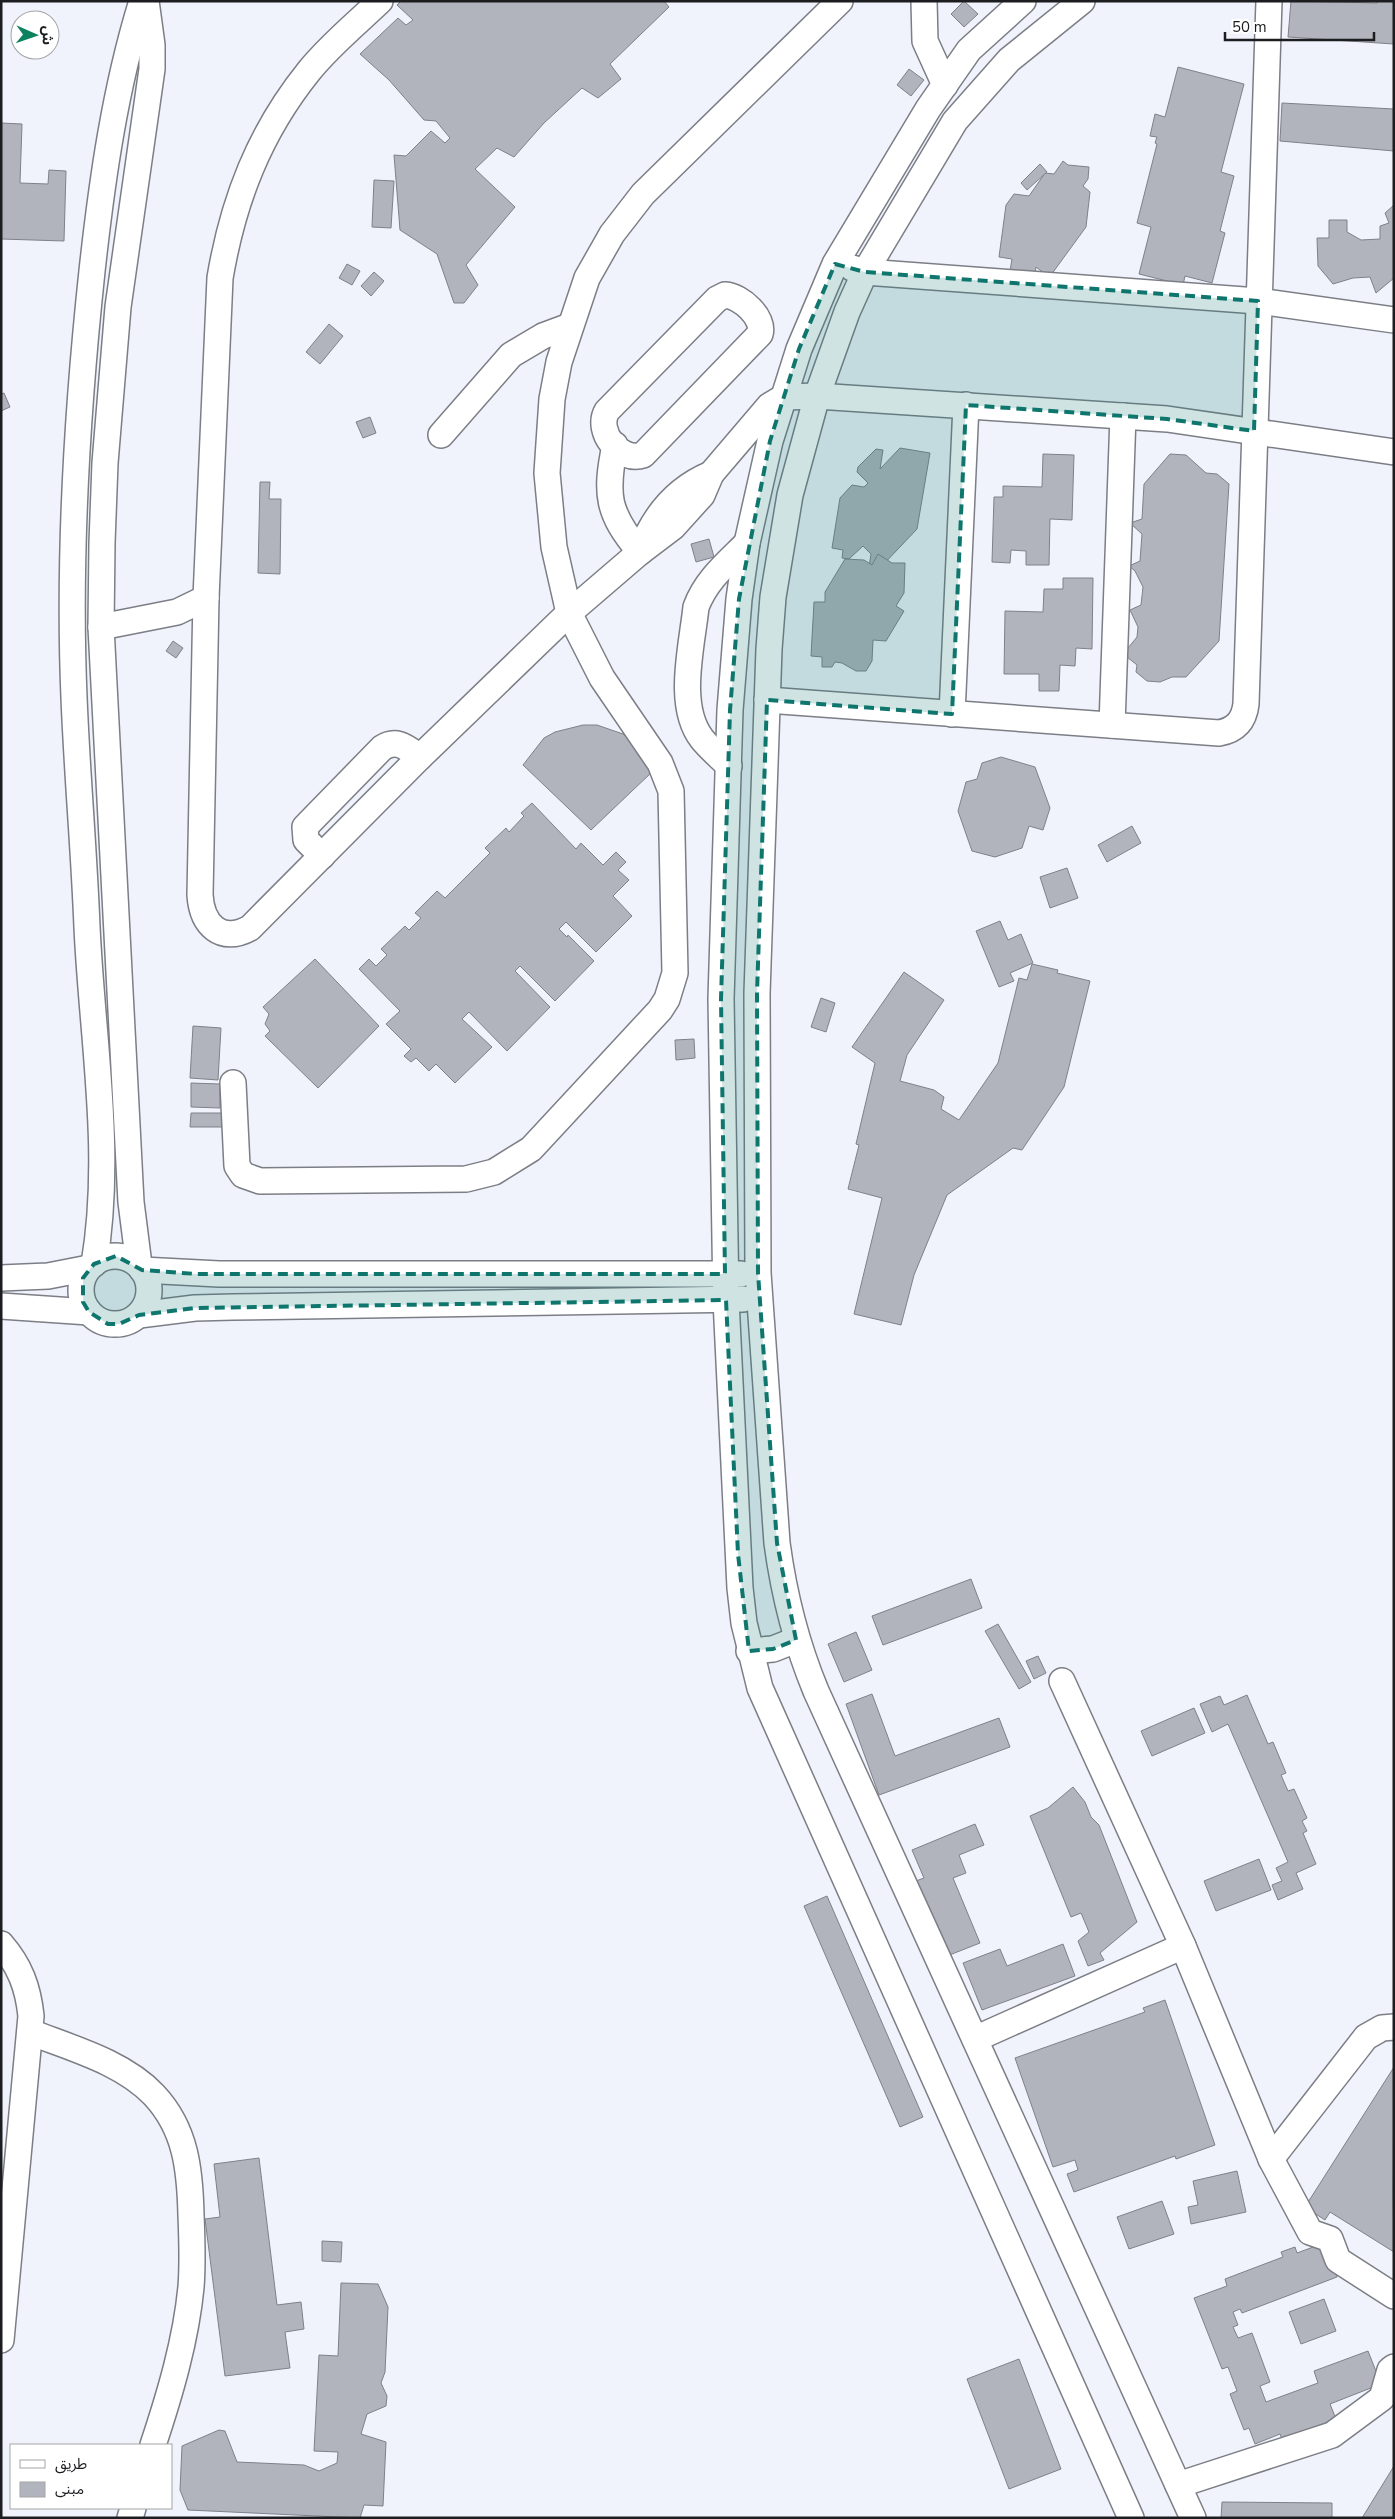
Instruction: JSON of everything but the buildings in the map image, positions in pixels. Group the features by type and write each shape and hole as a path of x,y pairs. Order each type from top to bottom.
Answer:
{"street":[{"path":"139,1316 149,1298 147,1278 141,1267 131,1202 101,627 105,463 118,307 136,169 152,69 152,45 144,1"},
{"path":"144,1 129,42 122,75 98,222 84,350 74,496 74,696 89,966 100,1110 100,1185 91,1266 83,1278 81,1290 83,1302 89,1312 98,1320 113,1324 130,1322 139,1316 195,1308 759,1299"},
{"path":"380,1 310,70 283,107 260,146 242,188 228,231 220,278 206,598 200,895 202,914 215,929 223,933 242,932 257,922 420,757 570,613 640,552 666,535 702,495 711,474 762,413 784,397 817,396 966,405 1212,424 1394,452"},
{"path":"233,1083 237,1166 248,1178 260,1181 466,1179 494,1172 530,1149 660,1010 667,999 674,973 671,791 660,763 602,678 570,613 554,547 547,473 552,399 570,326 587,278 612,234 643,194 840,1"},
{"path":"924,1 925,41 945,85"},
{"path":"1023,1 969,50 928,109 835,264 799,349 770,441 747,543 733,654 721,999 726,1300 738,1562 744,1623 749,1651 772,1718 1131,2518"},
{"path":"1082,1 1009,60 955,121 866,272 831,354 817,396 790,495 773,597 767,700 757,993 759,1299 777,1543 783,1585 796,1640 816,1691 1193,2518"},
{"path":"767,700 1219,733 1228,731 1241,721 1246,704 1269,1"},
{"path":"835,264 866,272 1258,301 1394,320"},
{"path":"615,445 624,455 634,457 643,454 757,339 762,328 758,317 730,295 717,299 607,411 604,417 604,431 615,445 610,472 611,505 616,520 640,552"},
{"path":"441,435 511,355 543,336 570,326"},
{"path":"952,714 966,405"},
{"path":"1112,725 1123,416"},
{"path":"729,766 702,738 694,725 689,711 688,682 696,607 700,597 712,578 747,543"},
{"path":"101,627 177,612 206,598"},
{"path":"322,856 306,840 305,827 375,755 387,745 398,744 420,757"},
{"path":"1,1278 48,1276 91,1266 104,1258 116,1256 128,1259 141,1267 219,1274 758,1273"},
{"path":"1,1306 89,1312"},
{"path":"749,1651 773,1649 796,1640"},
{"path":"1062,1682 1183,1946 1271,2159 1310,2232 1330,2239 1338,2260 1394,2296"},
{"path":"1,1944 14,1960 24,1977 29,1996 30,2032 1,2340"},
{"path":"976,2039 1183,1946"},
{"path":"1271,2159 1366,2037 1382,2028 1394,2027"},
{"path":"30,2032 111,2065 134,2078 154,2095 170,2115 182,2139 189,2164 191,2287 169,2397 153,2444"},
{"path":"1178,2485 1332,2435 1382,2398 1390,2370 1394,2367"}],"highlighted area":[{"path":"835,264 865,272 1258,301 1254,431 1167,419 966,405 952,714 767,700 757,993 758,1273 777,1543 796,1640 773,1649 749,1651 738,1554 726,1300 195,1308 139,1315 119,1324 108,1324 89,1312 83,1302 83,1278 94,1264 116,1256 142,1270 197,1274 725,1274 721,999 730,710 739,599 770,441 799,349"}]}
